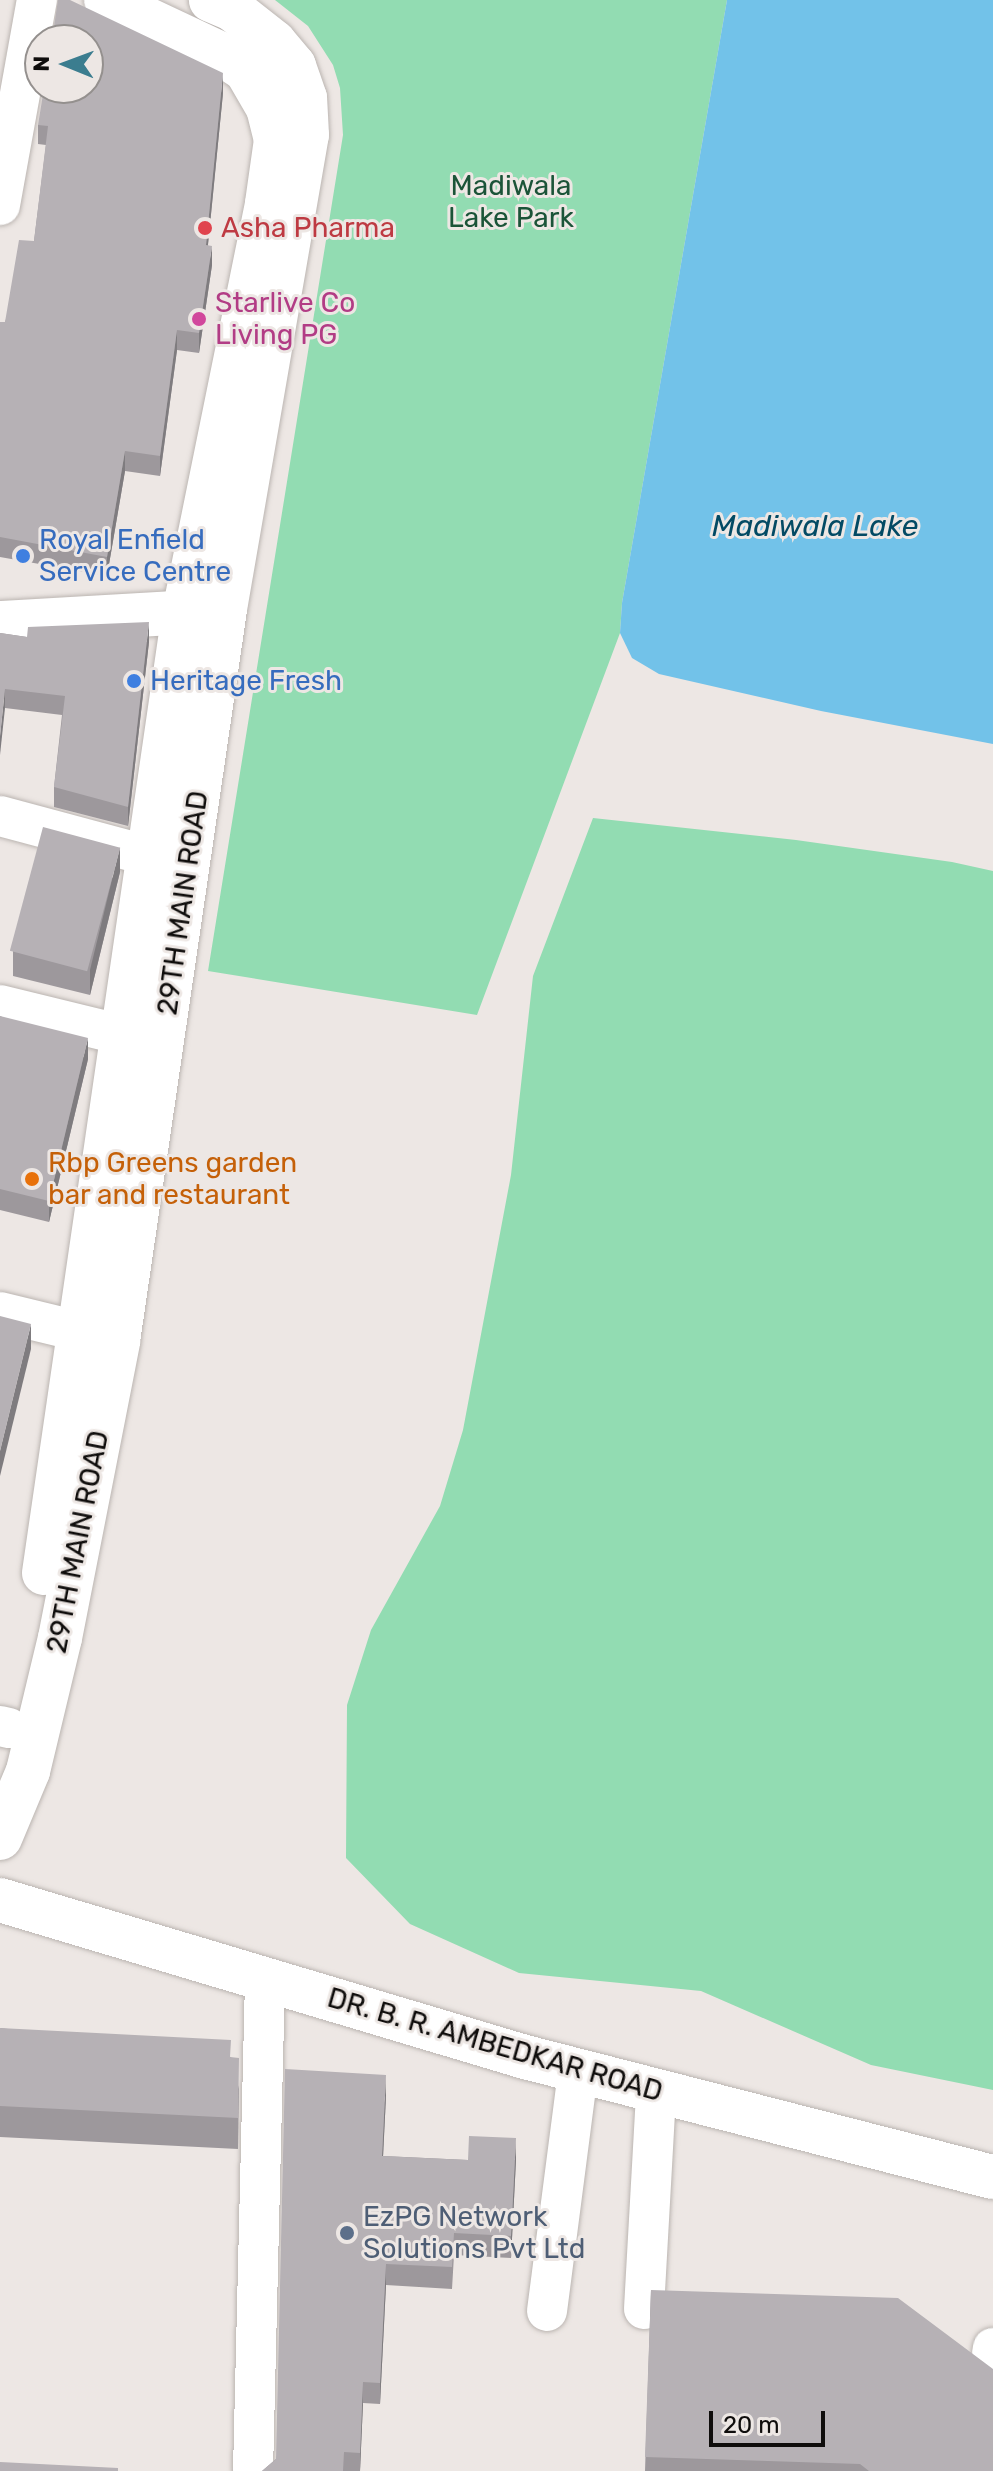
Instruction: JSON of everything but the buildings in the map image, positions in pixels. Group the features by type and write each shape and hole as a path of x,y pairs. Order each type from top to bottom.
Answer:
{"main road":[{"name":"29TH MAIN ROAD","path":"0,1838 28,1771 60,1638 118,1341 205,611 276,140 264,98 246,70 106,0"},
{"name":"29TH MAIN ROAD","path":"3,1737 38,1611 149,856 307,135 305,98 294,66 274,42 232,9 211,0"},
{"path":"0,623 205,611"},
{"name":"DR. B. R. AMBEDKAR ROAD","path":"0,1900 578,2071 993,2177"}],"street":[{"path":"0,205 37,0"},
{"path":"0,816 149,856"},
{"path":"0,1005 123,1035"},
{"path":"0,1312 78,1331"},
{"path":"253,2471 265,1979"},
{"path":"547,2311 578,2071"},
{"path":"644,2309 656,2092"}],"green space":[{"name":"Madiwala Lake Park","path":"275,0 727,0 622,603 620,633 477,1015 208,971 343,135 340,88 333,65 308,26"},
{"path":"593,818 796,840 952,862 993,871 993,2090 871,2065 701,1991 519,1973 410,1924 346,1858 347,1705 371,1630 440,1506 463,1430 511,1175 533,976"}],"water":[{"name":"Madiwala Lake","path":"727,0 993,0 993,744 821,711 659,674 632,658 620,633 622,603"}],"place":[{"name":"Asha Pharma","path":"205,228"},
{"name":"Starlive Co Living PG","path":"199,319"},
{"name":"Royal Enfield Service Centre","path":"23,556"},
{"name":"Heritage Fresh","path":"134,681"},
{"name":"Rbp Greens garden bar and restaurant","path":"32,1179"},
{"name":"EzPG Network Solutions Pvt Ltd","path":"347,2233"}]}
